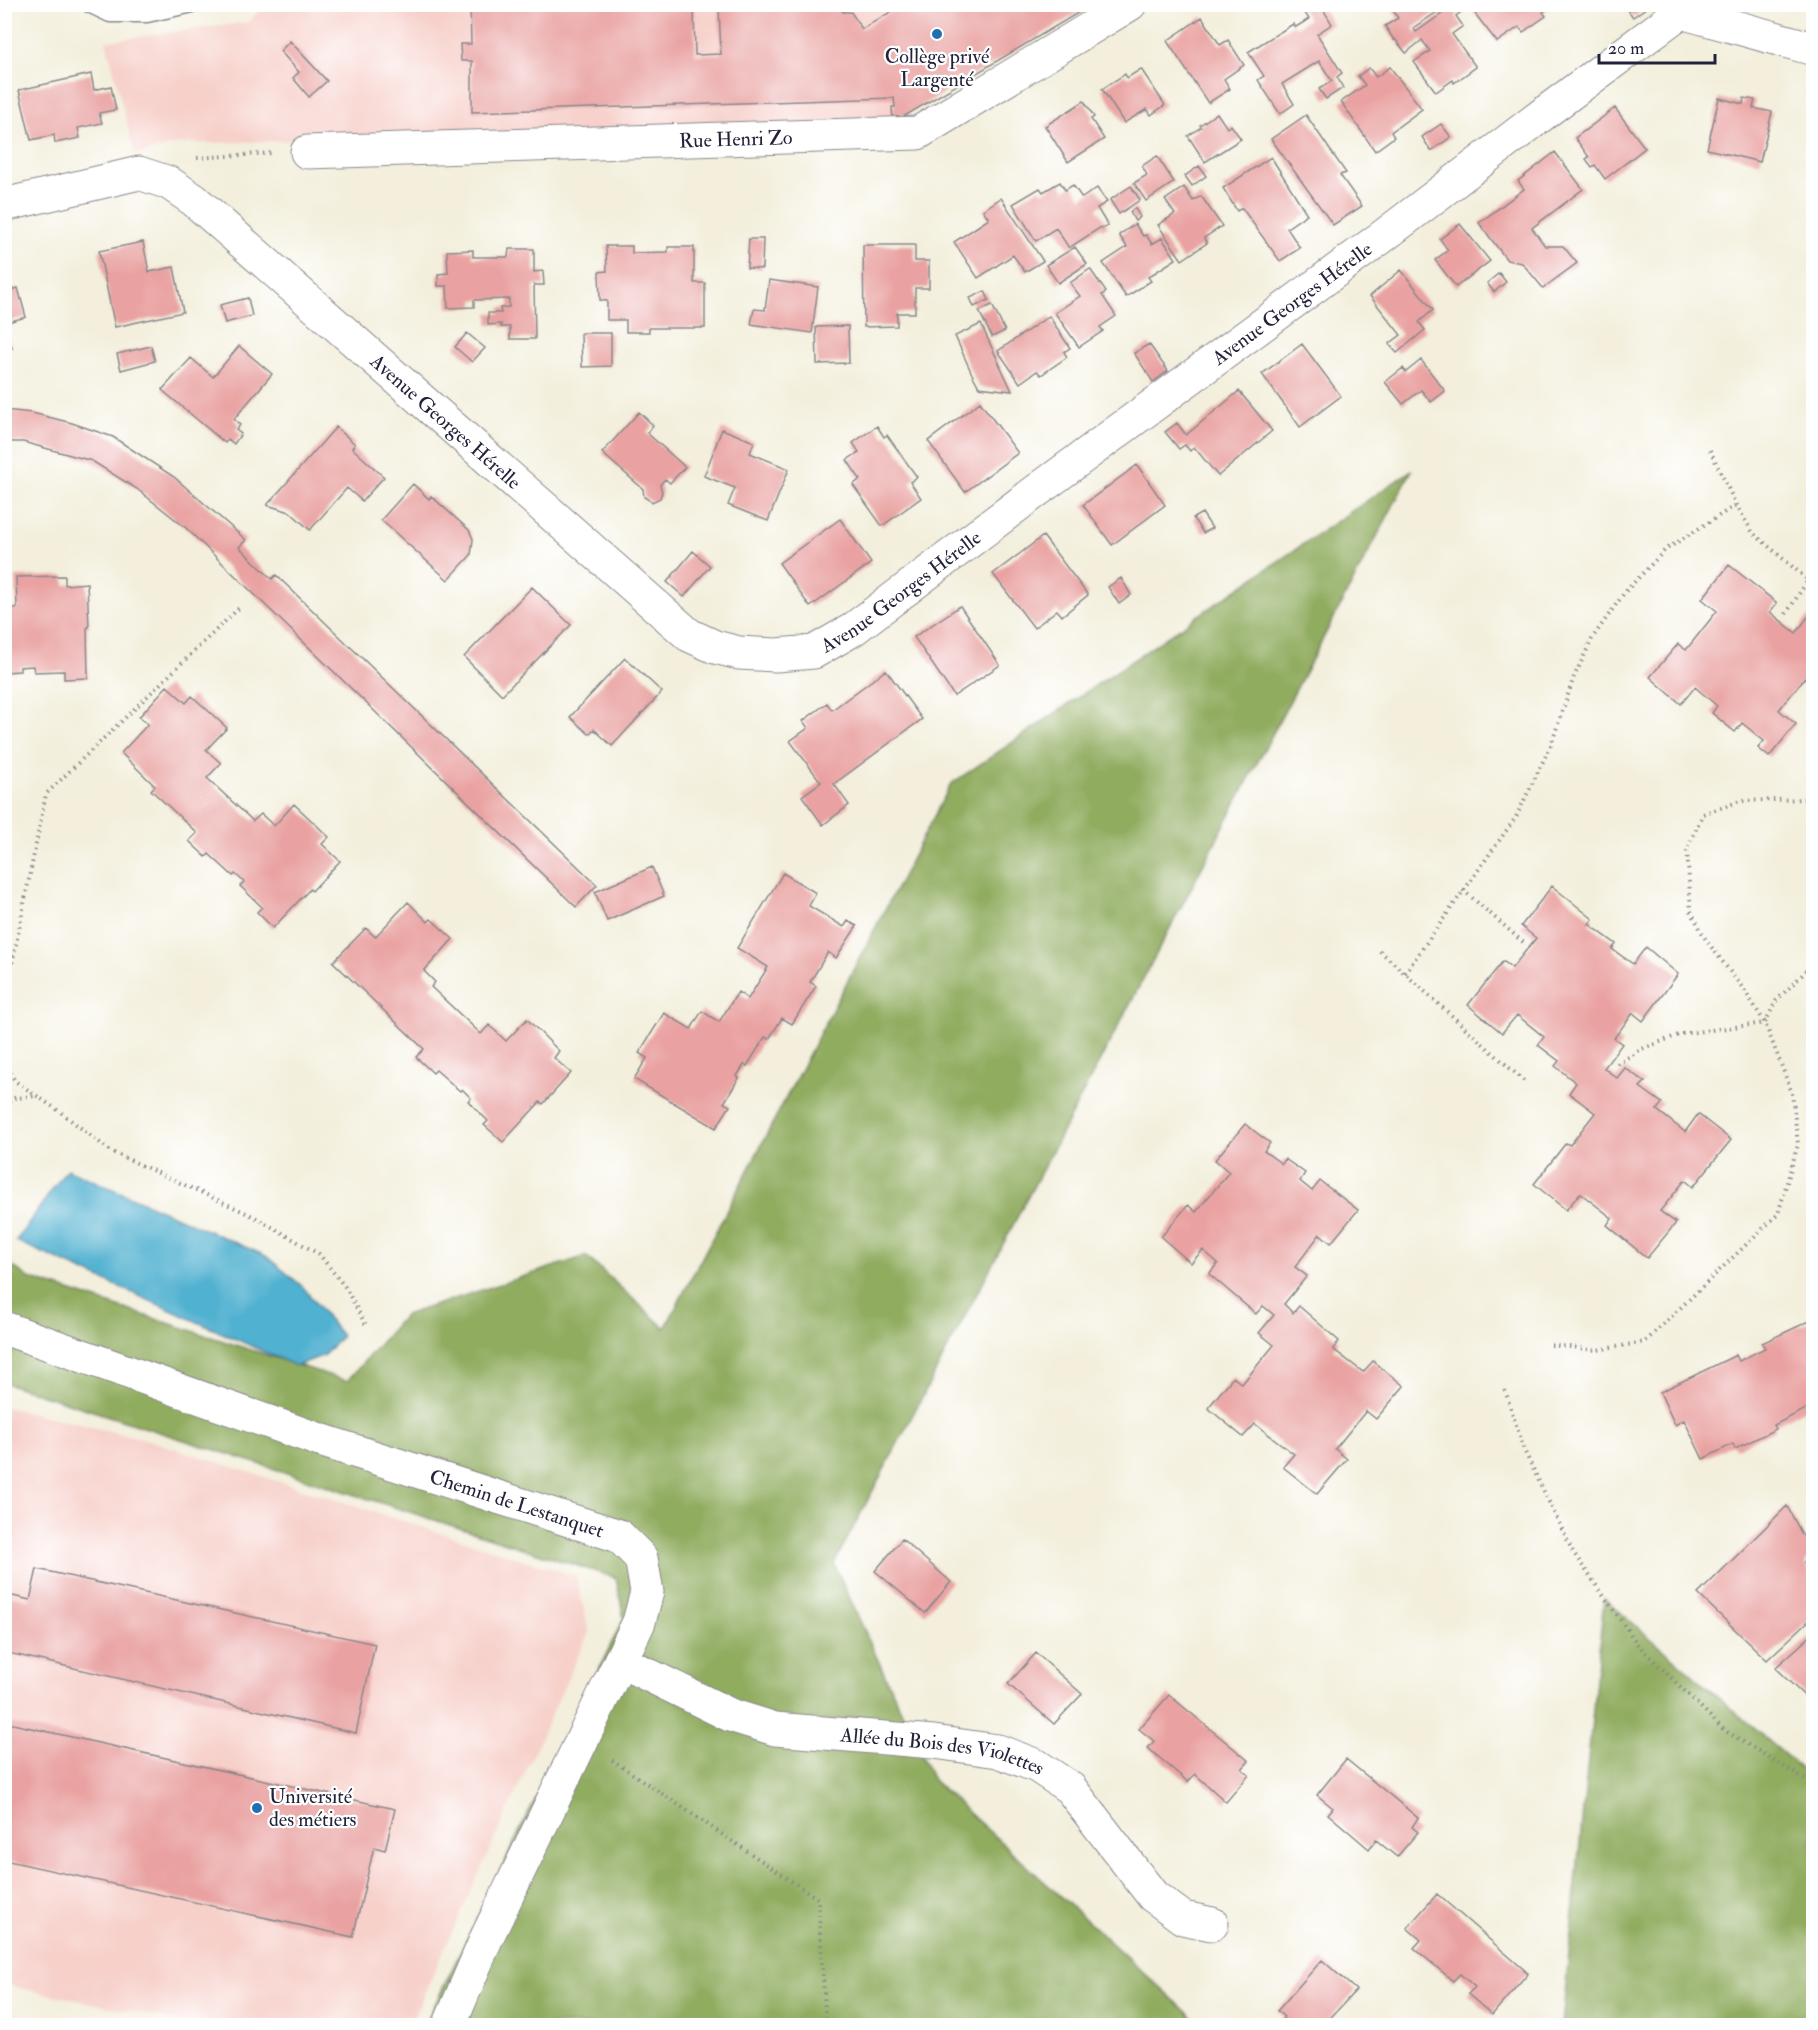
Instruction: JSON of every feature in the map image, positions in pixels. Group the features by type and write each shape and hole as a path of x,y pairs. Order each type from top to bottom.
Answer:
{"street":[{"name":"Rue Henri Zo","path":"307,152 918,133 1130,4"},
{"path":"1686,8 1814,49"},
{"name":"Avenue Georges Hérelle","path":"4,204 139,173 169,183 203,207 689,635 715,647 739,653 776,655 814,652 852,630 1035,492 1382,237 1686,8"},
{"name":"Chemin de Lestanquet","path":"4,1328 314,1438 619,1536 641,1558 647,1592 639,1622 487,1937 449,2025"},
{"name":"Allée du Bois des Violettes","path":"620,1661 730,1715 775,1729 934,1742 998,1751 1037,1766 1071,1788 1153,1896 1183,1918 1212,1924"}],"lane":[{"path":"89,4 110,14 147,14 193,4"}],"path":[{"path":"194,158 275,153"},
{"path":"1710,450 1736,505 1753,533 1814,585"},
{"path":"1405,973 1515,817 1551,745 1574,677 1593,637 1625,592 1665,550 1736,505"},
{"path":"1786,614 1808,580"},
{"path":"4,1004 46,794 239,608"},
{"path":"1551,1346 1597,1350 1645,1342 1778,1214 1797,1144 1792,1093 1765,1023 1745,991 1706,940 1691,910 1687,849 1703,814 1740,801 1806,800 1814,793"},
{"path":"1463,891 1523,942"},
{"path":"1380,951 1524,1081"},
{"path":"1765,1023 1776,1001 1814,963"},
{"path":"1617,1064 1642,1049 1682,1034 1765,1023"},
{"path":"4,1062 15,1081 111,1152 253,1216 319,1254 345,1287 368,1327"},
{"path":"4,1105 15,1098 37,1096"},
{"path":"1505,1390 1524,1450 1573,1552 1638,1645 1724,1730 1814,1785"},
{"path":"582,1738 818,1899 826,2025"}],"shaded area":[{"path":"266,4 1093,5 893,123 178,144 135,155 106,41 248,22"},
{"name":"Université des métiers","path":"5,1407 145,1439 576,1576 589,1632 410,2025 196,2025 5,1985"}],"green space":[{"path":"1412,470 834,1564 933,1780 1201,2025 425,2025 624,1618 616,1578 5,1383 4,1260 29,1278 347,1381 405,1315 586,1256 665,1328 951,784"},
{"path":"1604,1598 1813,1779 1813,2025 1562,2025"}],"water":[{"path":"67,1169 266,1256 303,1287 342,1336 324,1355 296,1366 16,1241"}],"building":[{"path":"470,4 694,4 695,55 721,54 719,9 842,5 843,12 851,12 862,29 904,4 1093,4 893,123 894,98 472,112 472,61 461,61 460,44 471,44"},
{"path":"1320,4 1332,24 1317,34 1342,73 1337,77 1343,88 1326,99 1319,89 1332,81 1319,61 1282,84 1294,104 1280,114 1258,80 1264,76 1248,52 1293,24 1296,27 1309,19 1300,6"},
{"path":"1389,4 1398,6 1433,4 1437,12 1413,28 1416,32 1450,8 1448,4 1555,4 1543,12 1546,16 1523,32 1519,27 1497,42 1469,6 1456,16 1463,26 1452,34 1476,67 1454,83 1453,80 1436,92 1414,62 1430,51 1422,40 1406,53 1394,40 1385,26 1398,18"},
{"path":"1624,5 1650,5 1633,17"},
{"path":"1202,17 1220,45 1228,40 1244,65 1224,79 1230,89 1208,103 1167,41"},
{"path":"290,41 327,81 309,97 293,78 299,72 280,51"},
{"path":"1390,67 1422,109 1391,132 1394,137 1375,151 1341,102 1365,85 1358,76 1369,68 1376,77"},
{"path":"1141,69 1165,105 1151,115 1147,109 1124,123 1102,89 1125,74 1127,78"},
{"path":"91,74 94,90 111,86 116,110 99,113 102,123 78,128 80,138 55,143 54,135 31,140 19,90"},
{"path":"1719,98 1743,104 1744,98 1755,100 1753,108 1772,112 1760,162 1707,149"},
{"path":"1084,101 1094,117 1091,119 1104,139 1068,162 1045,126"},
{"path":"1615,108 1645,148 1605,179 1595,165 1592,167 1586,159 1589,157 1575,138"},
{"path":"1217,113 1227,128 1231,125 1241,139 1205,162 1188,136"},
{"path":"1306,115 1346,173 1340,175 1362,206 1333,225 1271,139"},
{"path":"1441,124 1451,137 1431,151 1422,137"},
{"path":"1555,152 1583,189 1532,228 1545,246 1563,246 1577,263 1543,288 1522,263 1507,260 1479,223 1524,189 1518,181"},
{"path":"1157,156 1174,182 1146,201 1134,183 1147,175 1142,166"},
{"path":"1271,157 1307,214 1287,228 1300,248 1280,261 1242,208 1237,211 1223,188"},
{"path":"1199,166 1206,176 1192,186 1185,176"},
{"path":"1060,182 1065,190 1073,185 1082,198 1097,188 1107,202 1097,208 1108,226 1102,229 1101,227 1069,248 1056,228 1036,241 1013,204 1040,188 1043,192"},
{"path":"1131,186 1140,200 1119,214 1110,200"},
{"path":"1184,187 1193,201 1201,196 1222,226 1204,238 1207,243 1182,260 1158,225 1175,214 1165,200"},
{"path":"1001,198 1043,261 1025,272 1013,255 978,278 954,242 989,219 983,210"},
{"path":"1135,208 1140,217 1135,221 1130,212"},
{"path":"1135,224 1152,244 1162,238 1176,259 1148,277 1151,281 1126,297 1103,263 1127,247 1119,235"},
{"path":"1460,224 1490,261 1456,287 1435,260 1448,250 1440,239"},
{"path":"749,239 763,239 762,269 747,268"},
{"path":"143,242 149,272 174,267 183,312 115,327 99,251"},
{"path":"863,245 915,245 915,261 929,261 929,288 915,288 915,313 897,313 897,326 864,327"},
{"path":"606,246 632,246 632,253 668,252 668,247 694,247 694,283 705,283 705,328 649,328 649,332 626,332 626,320 607,320 607,301 600,300 599,272 607,271"},
{"path":"1075,247 1087,264 1058,283 1046,265"},
{"path":"509,249 534,249 534,272 543,271 544,285 534,285 535,339 510,339 510,327 501,327 501,324 488,325 488,313 501,313 500,308 509,307 509,299 474,300 474,307 448,308 447,286 438,286 438,274 448,273 447,251 473,250 473,257 508,257"},
{"path":"1090,269 1106,292 1102,295 1116,316 1100,327 1103,331 1079,347 1055,313 1080,296 1070,283"},
{"path":"1401,270 1433,310 1419,322 1425,330 1397,353 1389,344 1401,335 1370,296"},
{"path":"1499,273 1506,282 1494,292 1487,283"},
{"path":"769,280 818,287 812,333 751,324 754,309 765,310"},
{"path":"18,288 26,317 4,323 4,292"},
{"path":"985,291 989,300 974,307 970,298"},
{"path":"248,298 252,316 225,323 220,305"},
{"path":"992,305 1005,331 992,337 979,311"},
{"path":"1049,316 1070,348 1064,352 1067,357 1041,375 1037,371 1020,383 998,351"},
{"path":"981,324 1012,391 979,387 972,374 955,336"},
{"path":"4,326 12,348 4,350"},
{"path":"848,326 849,363 817,364 816,327"},
{"path":"467,333 485,348 472,362 455,347"},
{"path":"581,333 611,333 611,366 582,367"},
{"path":"1149,344 1168,371 1153,382 1134,353"},
{"path":"1302,344 1341,396 1300,427 1262,374"},
{"path":"151,346 155,361 121,370 117,354"},
{"path":"239,346 272,374 234,419 240,425 236,430 241,434 234,444 228,439 225,443 162,390 191,358 213,377"},
{"path":"1421,360 1445,391 1431,402 1421,390 1403,404 1385,382 1403,368 1406,372"},
{"path":"1239,391 1272,431 1218,476 1194,447 1190,451 1185,445 1179,449 1165,432 1177,423 1186,435"},
{"path":"980,402 1018,453 965,492 928,441"},
{"path":"4,410 32,413 113,437 174,477 246,540 239,547 272,579 276,575 597,885 576,907 186,528 137,489 92,461 23,442 4,442"},
{"path":"639,412 653,425 647,433 685,467 670,483 665,479 660,485 662,492 660,498 652,502 644,497 643,489 602,453"},
{"path":"877,426 884,437 887,435 917,477 910,482 921,498 882,526 853,485 860,479 847,460 859,452 853,443"},
{"path":"336,427 355,444 352,448 384,477 362,501 347,488 310,530 290,512 267,505"},
{"path":"722,429 754,442 750,453 789,469 768,521 728,505 735,488 704,476"},
{"path":"1137,465 1165,505 1112,545 1083,505"},
{"path":"413,484 429,499 431,496 469,530 473,539 471,555 448,580 381,520"},
{"path":"1202,513 1212,528 1203,533 1193,518"},
{"path":"840,519 871,563 810,607 779,563"},
{"path":"1043,536 1088,595 1062,616 1057,610 1034,628 993,574"},
{"path":"693,551 710,566 684,597 667,582"},
{"path":"1729,565 1777,603 1770,612 1796,633 1808,617 1814,621 1814,672 1811,670 1779,710 1796,724 1769,757 1758,748 1764,741 1742,723 1735,732 1712,713 1717,706 1695,687 1681,704 1650,677 1678,644 1686,650 1717,611 1702,599"},
{"path":"65,576 65,585 87,583 88,678 64,679 64,671 34,672 33,666 20,667 20,671 4,672 4,608 17,608 16,577"},
{"path":"1121,578 1131,595 1119,604 1108,587"},
{"path":"532,587 571,625 502,695 464,657"},
{"path":"960,606 1000,665 954,696 914,637"},
{"path":"625,658 662,692 612,746 594,729 589,734 570,717"},
{"path":"886,670 922,719 834,784 849,805 823,825 802,796 821,782 790,741 808,728 803,721 827,703 832,710"},
{"path":"167,686 186,703 192,696 227,728 206,750 221,763 207,778 253,821 261,814 274,826 294,804 329,837 322,844 340,861 273,928 257,912 262,907 240,886 244,882 235,874 233,876 209,854 206,857 189,841 197,833 151,790 155,786 121,753 148,724 139,717"},
{"path":"652,867 664,896 607,921 595,892"},
{"path":"783,873 816,893 809,906 844,927 848,921 857,926 836,958 828,952 810,982 816,986 792,1024 782,1018 769,1039 765,1037 747,1066 744,1065 724,1103 730,1106 716,1128 634,1079 647,1058 639,1053 664,1013 691,1029 702,1011 719,1022 738,992 748,999 768,967 737,948"},
{"path":"1552,886 1593,919 1589,924 1616,944 1612,949 1633,964 1646,947 1678,974 1643,1021 1633,1013 1614,1038 1622,1044 1604,1068 1617,1078 1625,1068 1645,1082 1640,1087 1662,1103 1657,1110 1685,1132 1698,1114 1731,1140 1693,1187 1685,1180 1660,1211 1676,1223 1647,1258 1607,1225 1612,1218 1580,1193 1566,1210 1534,1184 1566,1143 1570,1145 1595,1113 1569,1093 1576,1083 1555,1066 1559,1061 1538,1045 1544,1037 1517,1015 1502,1033 1468,1005 1503,961 1512,968 1536,938 1521,926"},
{"path":"408,902 428,922 431,919 453,939 424,971 435,982 431,987 481,1034 489,1025 506,1041 527,1019 559,1051 554,1058 571,1073 543,1104 540,1102 503,1142 484,1125 488,1121 468,1101 471,1098 436,1070 433,1073 416,1057 424,1049 333,962 366,928 375,937"},
{"path":"1245,1124 1270,1143 1264,1151 1282,1164 1285,1159 1305,1173 1300,1181 1312,1191 1320,1181 1358,1210 1331,1243 1320,1234 1295,1267 1307,1276 1284,1304 1293,1313 1299,1306 1339,1341 1333,1349 1363,1372 1373,1361 1404,1386 1376,1419 1366,1411 1335,1449 1347,1459 1317,1494 1283,1467 1294,1454 1255,1424 1243,1437 1208,1408 1233,1377 1242,1384 1274,1345 1259,1333 1274,1315 1263,1306 1256,1314 1209,1274 1218,1263 1203,1250 1191,1263 1161,1237 1188,1205 1196,1212 1229,1172 1215,1160"},
{"path":"1814,1319 1814,1405 1774,1425 1776,1429 1735,1449 1733,1444 1703,1459 1684,1420 1675,1425 1660,1392 1736,1355 1739,1361 1765,1348 1762,1343"},
{"path":"1787,1506 1813,1555 1804,1563 1814,1579 1814,1616 1767,1660 1698,1594"},
{"path":"902,1539 951,1582 925,1613 875,1571"},
{"path":"37,1569 375,1644 356,1733 4,1652 4,1594 30,1600"},
{"path":"1814,1633 1814,1705 1775,1668"},
{"path":"1036,1653 1082,1694 1054,1724 1008,1684"},
{"path":"1169,1695 1249,1761 1242,1769 1249,1775 1226,1802 1195,1774 1188,1782 1148,1748 1154,1741 1139,1729"},
{"path":"4,1722 395,1809 385,1850 374,1847 353,1937 4,1860"},
{"path":"1346,1759 1418,1818 1412,1827 1418,1832 1397,1857 1376,1840 1369,1849 1328,1814 1333,1808 1317,1795"},
{"path":"1437,1894 1528,1973 1492,2015 1468,1994 1475,1987 1460,1974 1453,1981 1414,1948 1421,1940 1407,1928"},
{"path":"1322,1960 1356,1990 1324,2025 1277,2025 1284,2017 1277,2011"}],"place":[{"name":"Collège privé Largenté","path":"937,34"},
{"name":"Université des métiers","path":"257,1808"}]}
